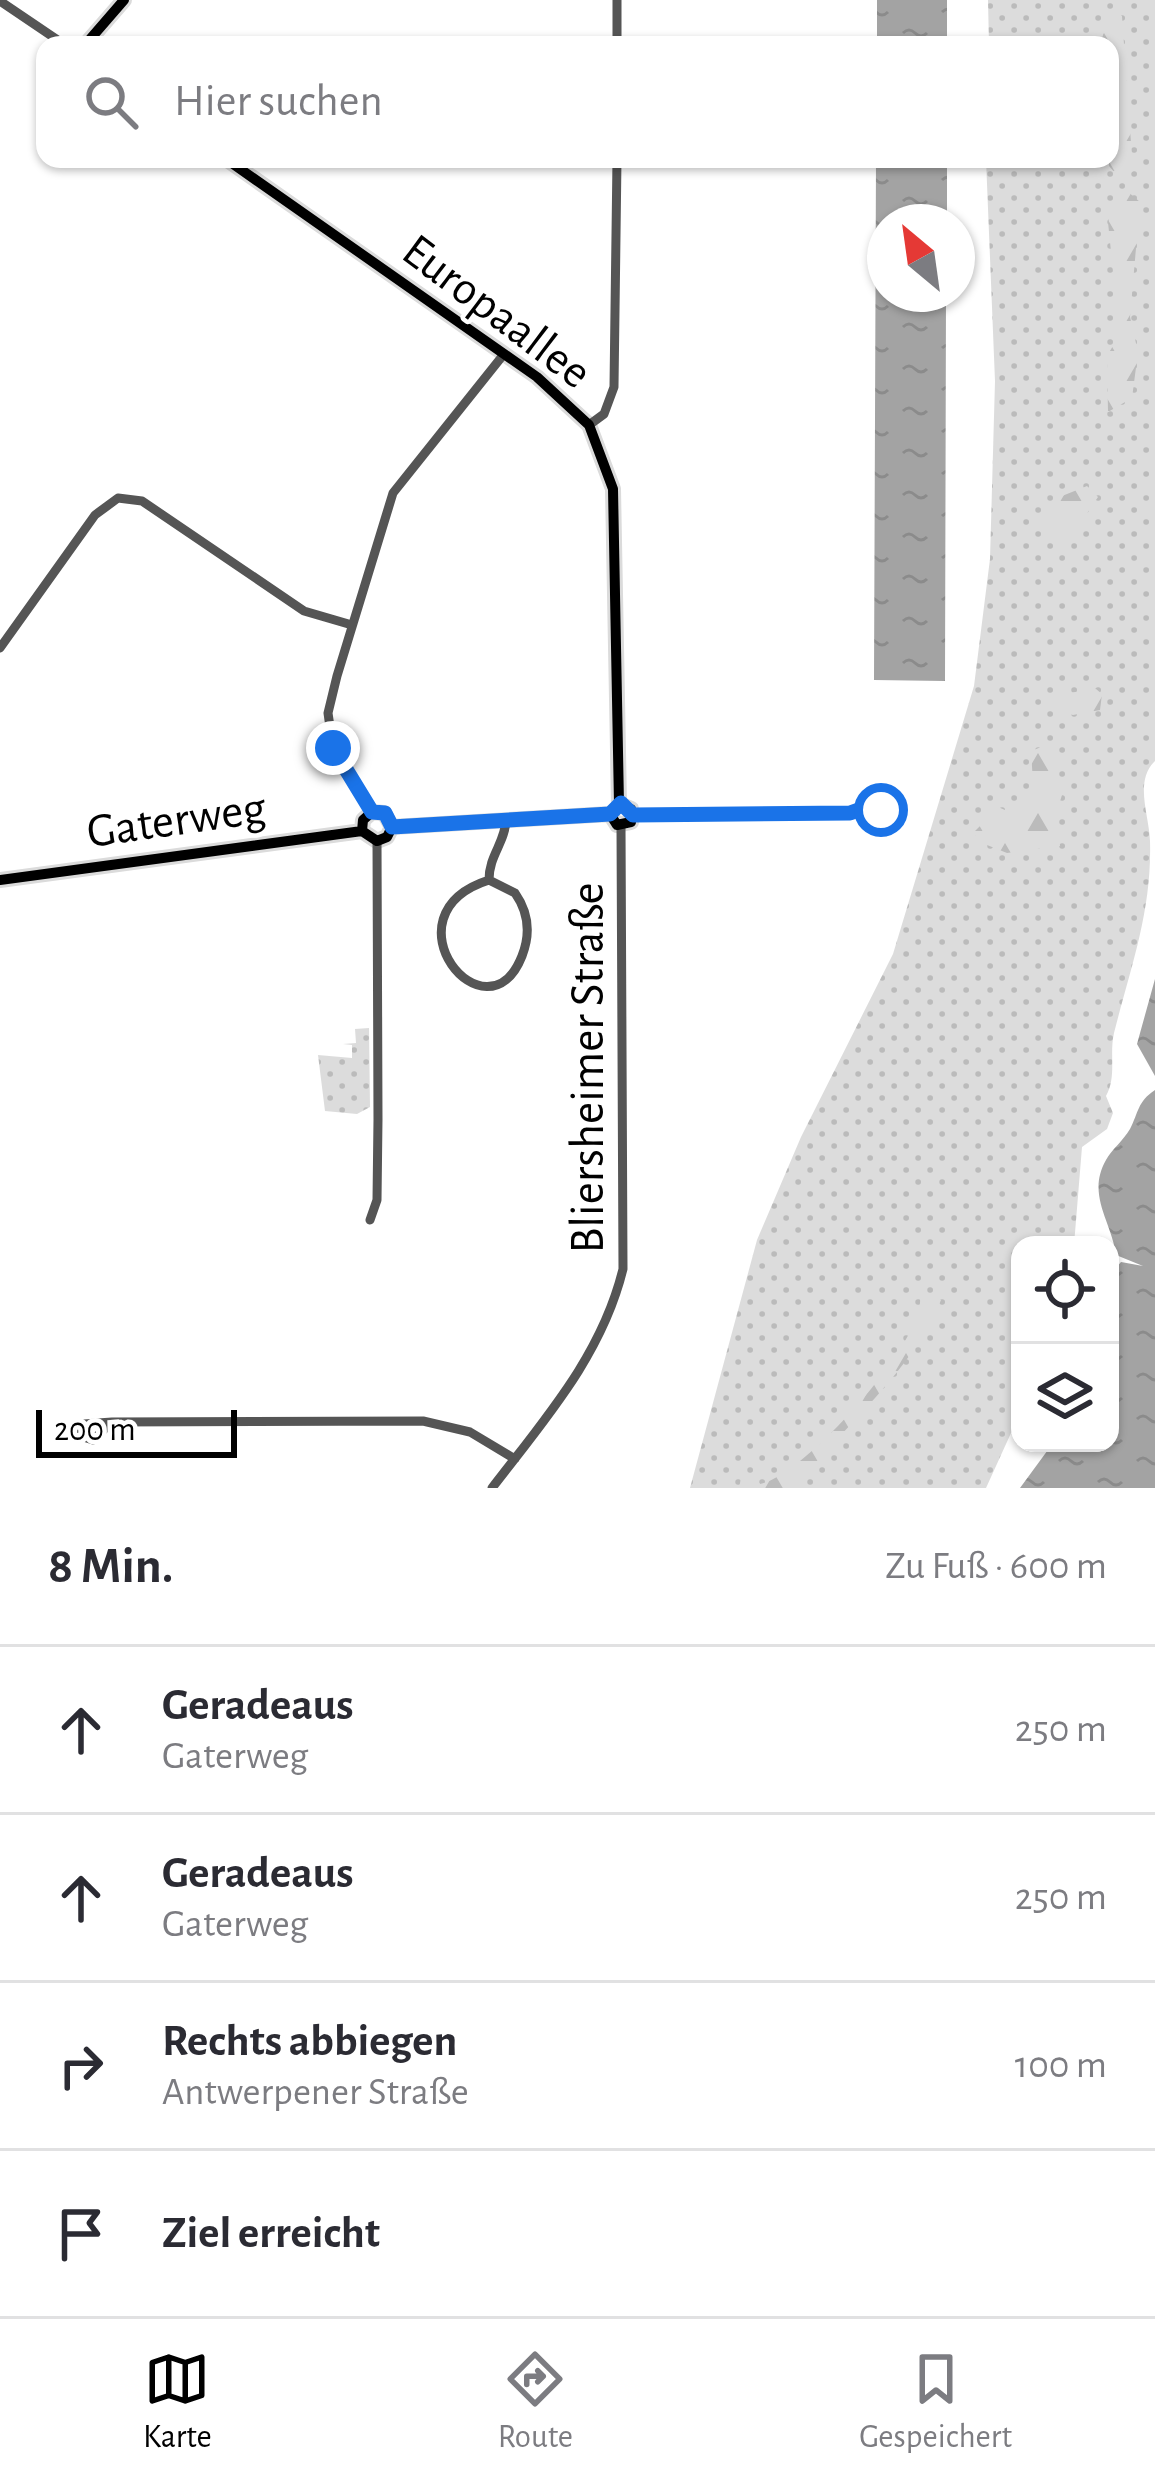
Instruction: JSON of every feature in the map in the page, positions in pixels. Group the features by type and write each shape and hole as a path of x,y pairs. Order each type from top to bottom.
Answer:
{"main road":[{"path":"93,36 124,0"},
{"name":"Europaallee","path":"239,168 560,394 589,425 613,489 614,809"},
{"path":"392,827 385,813 372,812 363,820 362,831 376,842 392,827 506,820 628,805 633,815 621,826 614,809"},
{"name":"Gaterweg","path":"0,880 240,843 362,831"}],"street":[{"path":"617,0 617,36"},
{"path":"0,1 54,36"},
{"path":"589,425 604,413 614,387 617,168"},
{"path":"372,812 333,748 328,724 352,625 393,493 504,354"},
{"path":"0,648 94,515 110,501 127,498 142,501 304,611 352,625"},
{"path":"633,815 850,813 864,808"},
{"path":"489,880 491,852 504,836 506,820"},
{"name":"Bliersheimer Straße","path":"492,1488 585,1364 615,1301 623,1269 621,826"},
{"path":"370,1220 377,1199 378,1139 376,842"},
{"path":"489,880 515,893 528,927 514,971 504,982 479,988 468,984 447,958 442,920 457,894 489,880"},
{"path":"112,1423 422,1420 470,1432 514,1459"}],"green space":[{"path":"988,0 1155,0 1155,761 1144,788 1150,841 1148,891 1114,1033 1106,1096 1113,1113 1107,1129 1082,1147 1075,1236 1011,1236 1011,1433 986,1488 690,1488 757,1240 801,1137 893,954 974,686 990,559 995,381 986,168 1119,168 1119,36 989,36"},
{"path":"1107,12 1122,16 1133,171 1122,181 1111,168 1119,168 1119,36 1103,36"},
{"path":"1127,191 1140,202 1130,317 1138,352 1132,398 1108,412 1107,356 1117,339 1118,321 1108,222 1118,194"},
{"path":"1087,486 1098,497 1076,530 1058,543 1042,517 1062,496"},
{"path":"1096,689 1102,694 1100,710 1073,715 1050,709 1041,697"},
{"path":"1049,744 1062,795 1056,814 1060,846 1007,853 977,841 974,832 988,818 991,804 1005,810 1034,798 1031,751"},
{"path":"369,1028 370,1107 357,1114 325,1111 318,1055 352,1058 352,1045 343,1044 356,1043 355,1029"},
{"path":"920,1299 941,1300 913,1350 795,1488 739,1488 742,1473 753,1474 760,1484 804,1458 831,1433 883,1374 916,1319"}],"water":[{"path":"877,0 947,0 947,36 877,36"},
{"path":"876,168 947,168 947,204 876,204"},
{"path":"875,312 946,312 945,681 874,680"},
{"path":"1155,979 1155,1076 1137,1044"},
{"path":"1155,1090 1155,1488 1020,1488 1046,1452 1119,1452 1119,1264 1143,1266 1119,1256 1119,1236 1112,1236 1099,1185 1106,1160"}],"route":[{"path":"333,748 372,812 385,813 392,827 610,814 621,803 633,815 850,813 864,808 873,814 881,810"}]}
